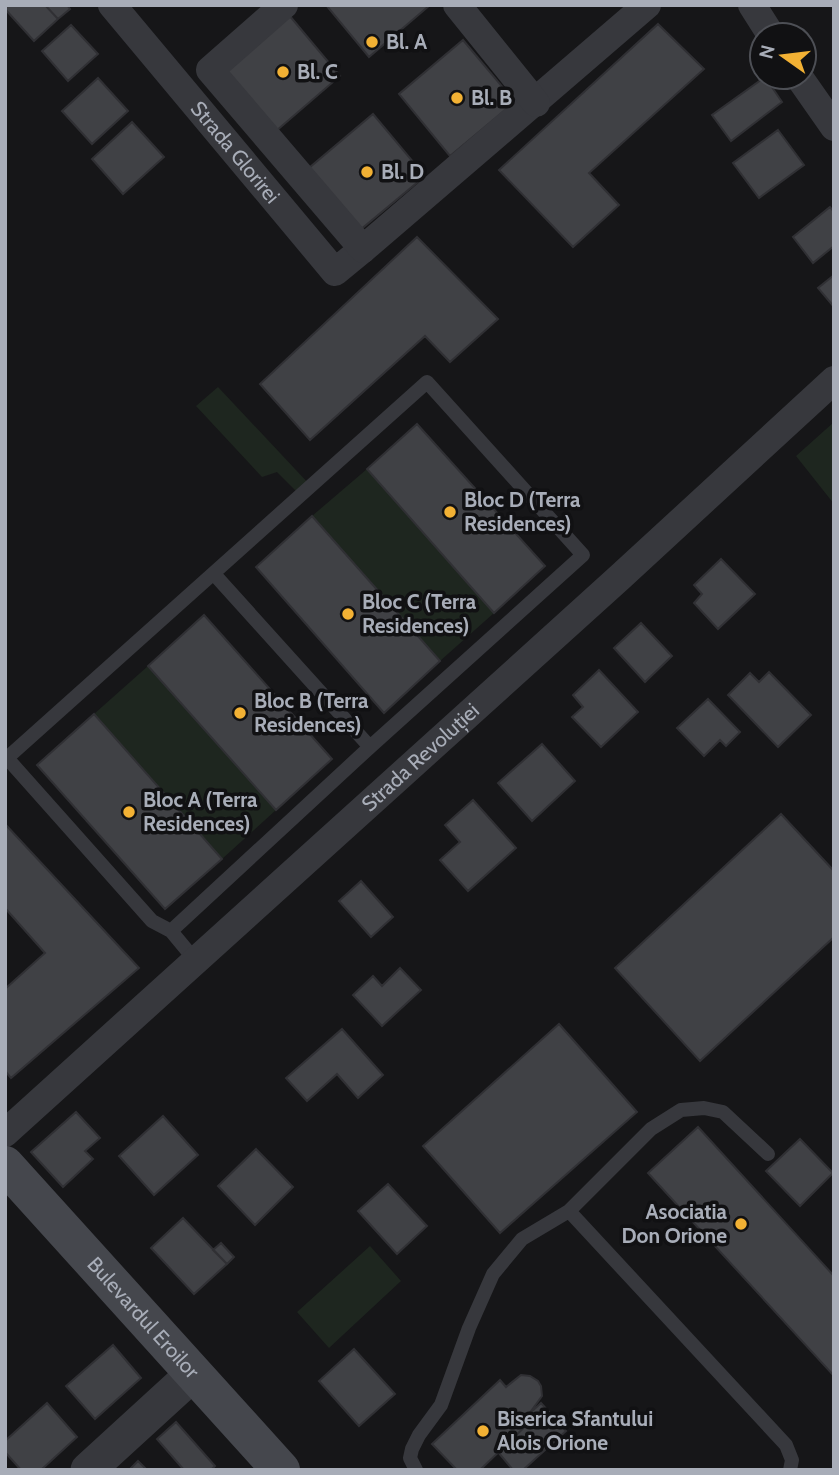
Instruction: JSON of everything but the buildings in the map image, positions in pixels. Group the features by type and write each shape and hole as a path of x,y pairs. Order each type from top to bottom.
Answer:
{"main road":[{"name":"Bulevardul Eroilor","path":"5,1166 281,1470"}],"street":[{"name":"Strada Glorirei","path":"112,5 335,272 363,249"},
{"path":"284,5 210,70 363,249 647,5"},
{"path":"457,5 536,103"},
{"path":"752,5 762,21"},
{"path":"809,91 834,127"},
{"name":"Strada Revoluției","path":"5,1133 834,380"},
{"path":"88,1470 194,1373"}],"lane":[{"path":"171,931 583,555 427,382 7,758 152,922 171,931 195,960"},
{"path":"214,573 370,747"},
{"path":"416,1470 410,1458 412,1450 419,1435 441,1405 469,1328 494,1275 522,1239 569,1211 651,1129 681,1110 704,1108 723,1112 768,1154"},
{"path":"569,1211 786,1445 792,1460 790,1470"}],"shaded area":[{"path":"218,387 310,485 300,495 277,472 262,477 196,406"},
{"path":"834,422 834,504 796,456"},
{"path":"367,469 494,613 440,661 312,516"},
{"path":"148,666 276,810 222,859 94,714"},
{"path":"370,1246 401,1281 329,1348 297,1312"}],"place":[{"name":"Bl. A","path":"372,42"},
{"name":"Bl. C","path":"283,72"},
{"name":"Bl. B","path":"457,98"},
{"name":"Bl. D","path":"367,172"},
{"name":"Bloc D (Terra Residences)","path":"450,512"},
{"name":"Bloc C (Terra Residences)","path":"348,614"},
{"name":"Bloc B (Terra Residences)","path":"240,713"},
{"name":"Bloc A (Terra Residences)","path":"129,812"},
{"name":"Asociatia Don Orione","path":"741,1224"},
{"name":"Biserica Sfantului Alois Orione","path":"483,1431"}]}
